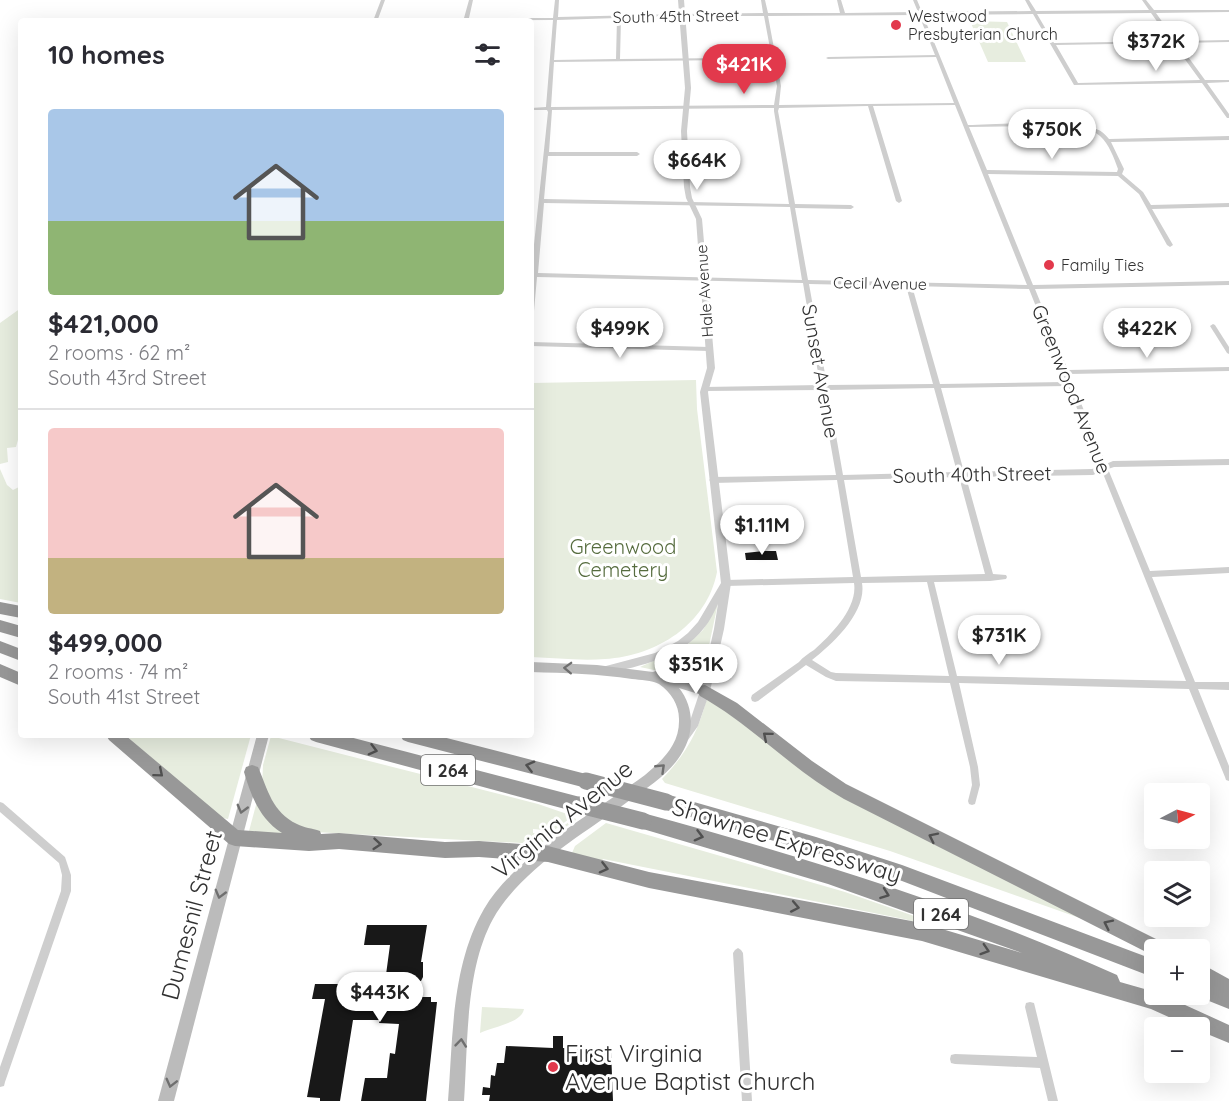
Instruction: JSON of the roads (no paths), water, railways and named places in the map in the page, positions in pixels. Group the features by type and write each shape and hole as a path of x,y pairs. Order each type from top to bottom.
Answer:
{"highway":[{"path":"0,608 18,611"},
{"path":"0,626 18,631"},
{"path":"0,647 18,654"},
{"path":"0,670 18,679"},
{"path":"705,691 736,709 808,768 842,790 877,810 1144,942"},
{"path":"118,738 235,838 309,843 339,841"},
{"name":"Shawnee Expressway","path":"327,738 778,858 863,886 1072,963 1144,997"},
{"name":"Shawnee Expressway","path":"420,738 666,802 816,845 902,873 1144,965"},
{"path":"252,772 266,809 286,829 308,836 339,841 446,850 479,849 548,854 649,880 922,932 1144,998"},
{"path":"1210,978 1229,989"},
{"path":"1210,993 1229,1000"},
{"name":"Shawnee Expressway","path":"1162,1005 1229,1034"}],"main road":[{"path":"534,667 606,670 656,676 705,691"},
{"path":"656,676 670,685 683,702 683,738"},
{"name":"Dumesnil Street","path":"166,1101 262,738"},
{"name":"Virginia Avenue","path":"456,1101 467,982 477,939 496,902 523,874 548,854 651,778 668,761 683,738"}],"street":[{"path":"377,18 383,0"},
{"path":"466,18 471,0"},
{"path":"534,267 546,154 556,0"},
{"name":"Hale Avenue","path":"681,0 686,59 687,107 684,131 687,187 699,219 711,368 704,389 726,583"},
{"name":"Sunset Avenue","path":"755,698 805,660 846,624 856,605 860,589 792,205 776,106 779,86 763,0"},
{"path":"839,0 843,14"},
{"name":"Greenwood Avenue","path":"915,0 1229,777"},
{"path":"1027,0 1075,82 1080,84 1229,81"},
{"path":"1144,0 1229,117"},
{"name":"South 45th Street","path":"534,18 765,14 1229,11"},
{"path":"618,60 619,17"},
{"path":"1053,44 1229,41"},
{"path":"828,58 937,56"},
{"path":"552,61 728,59"},
{"path":"534,109 957,104"},
{"path":"870,105 899,201"},
{"path":"966,126 1075,126 1092,129 1107,141 1121,169 1119,174"},
{"path":"1107,141 1229,138"},
{"path":"546,154 637,154"},
{"path":"984,172 1119,174 1139,191 1170,245"},
{"path":"542,201 851,207"},
{"path":"1149,207 1229,206"},
{"name":"Cecil Avenue","path":"534,275 1031,287 1229,283"},
{"path":"909,285 990,578"},
{"path":"1213,326 1229,352"},
{"path":"534,344 709,349"},
{"path":"1065,372 1229,369"},
{"path":"704,389 1070,384"},
{"name":"South 40th Street","path":"713,480 1094,472 1113,464 1229,462"},
{"path":"1147,574 1229,570"},
{"path":"606,670 660,656 679,646 699,627 726,583 1003,577"},
{"path":"930,579 975,774 976,785 972,801"},
{"name":"Virginia Avenue","path":"683,738 694,723 705,691 726,583"},
{"path":"805,660 823,672 836,677 1229,686"},
{"path":"0,806 62,860 68,879 66,891 0,1082"},
{"path":"738,953 747,1101"},
{"path":"1030,1007 1053,1101"},
{"path":"955,1059 1044,1063"}],"place":[{"name":"Westwood Presbyterian Church","path":"896,25"},
{"name":"Family Ties","path":"1049,265"},
{"name":"First Virginia Avenue Baptist Church","path":"553,1067"}],"park label":[{"name":"Greenwood Cemetery","path":"623,558"}]}
